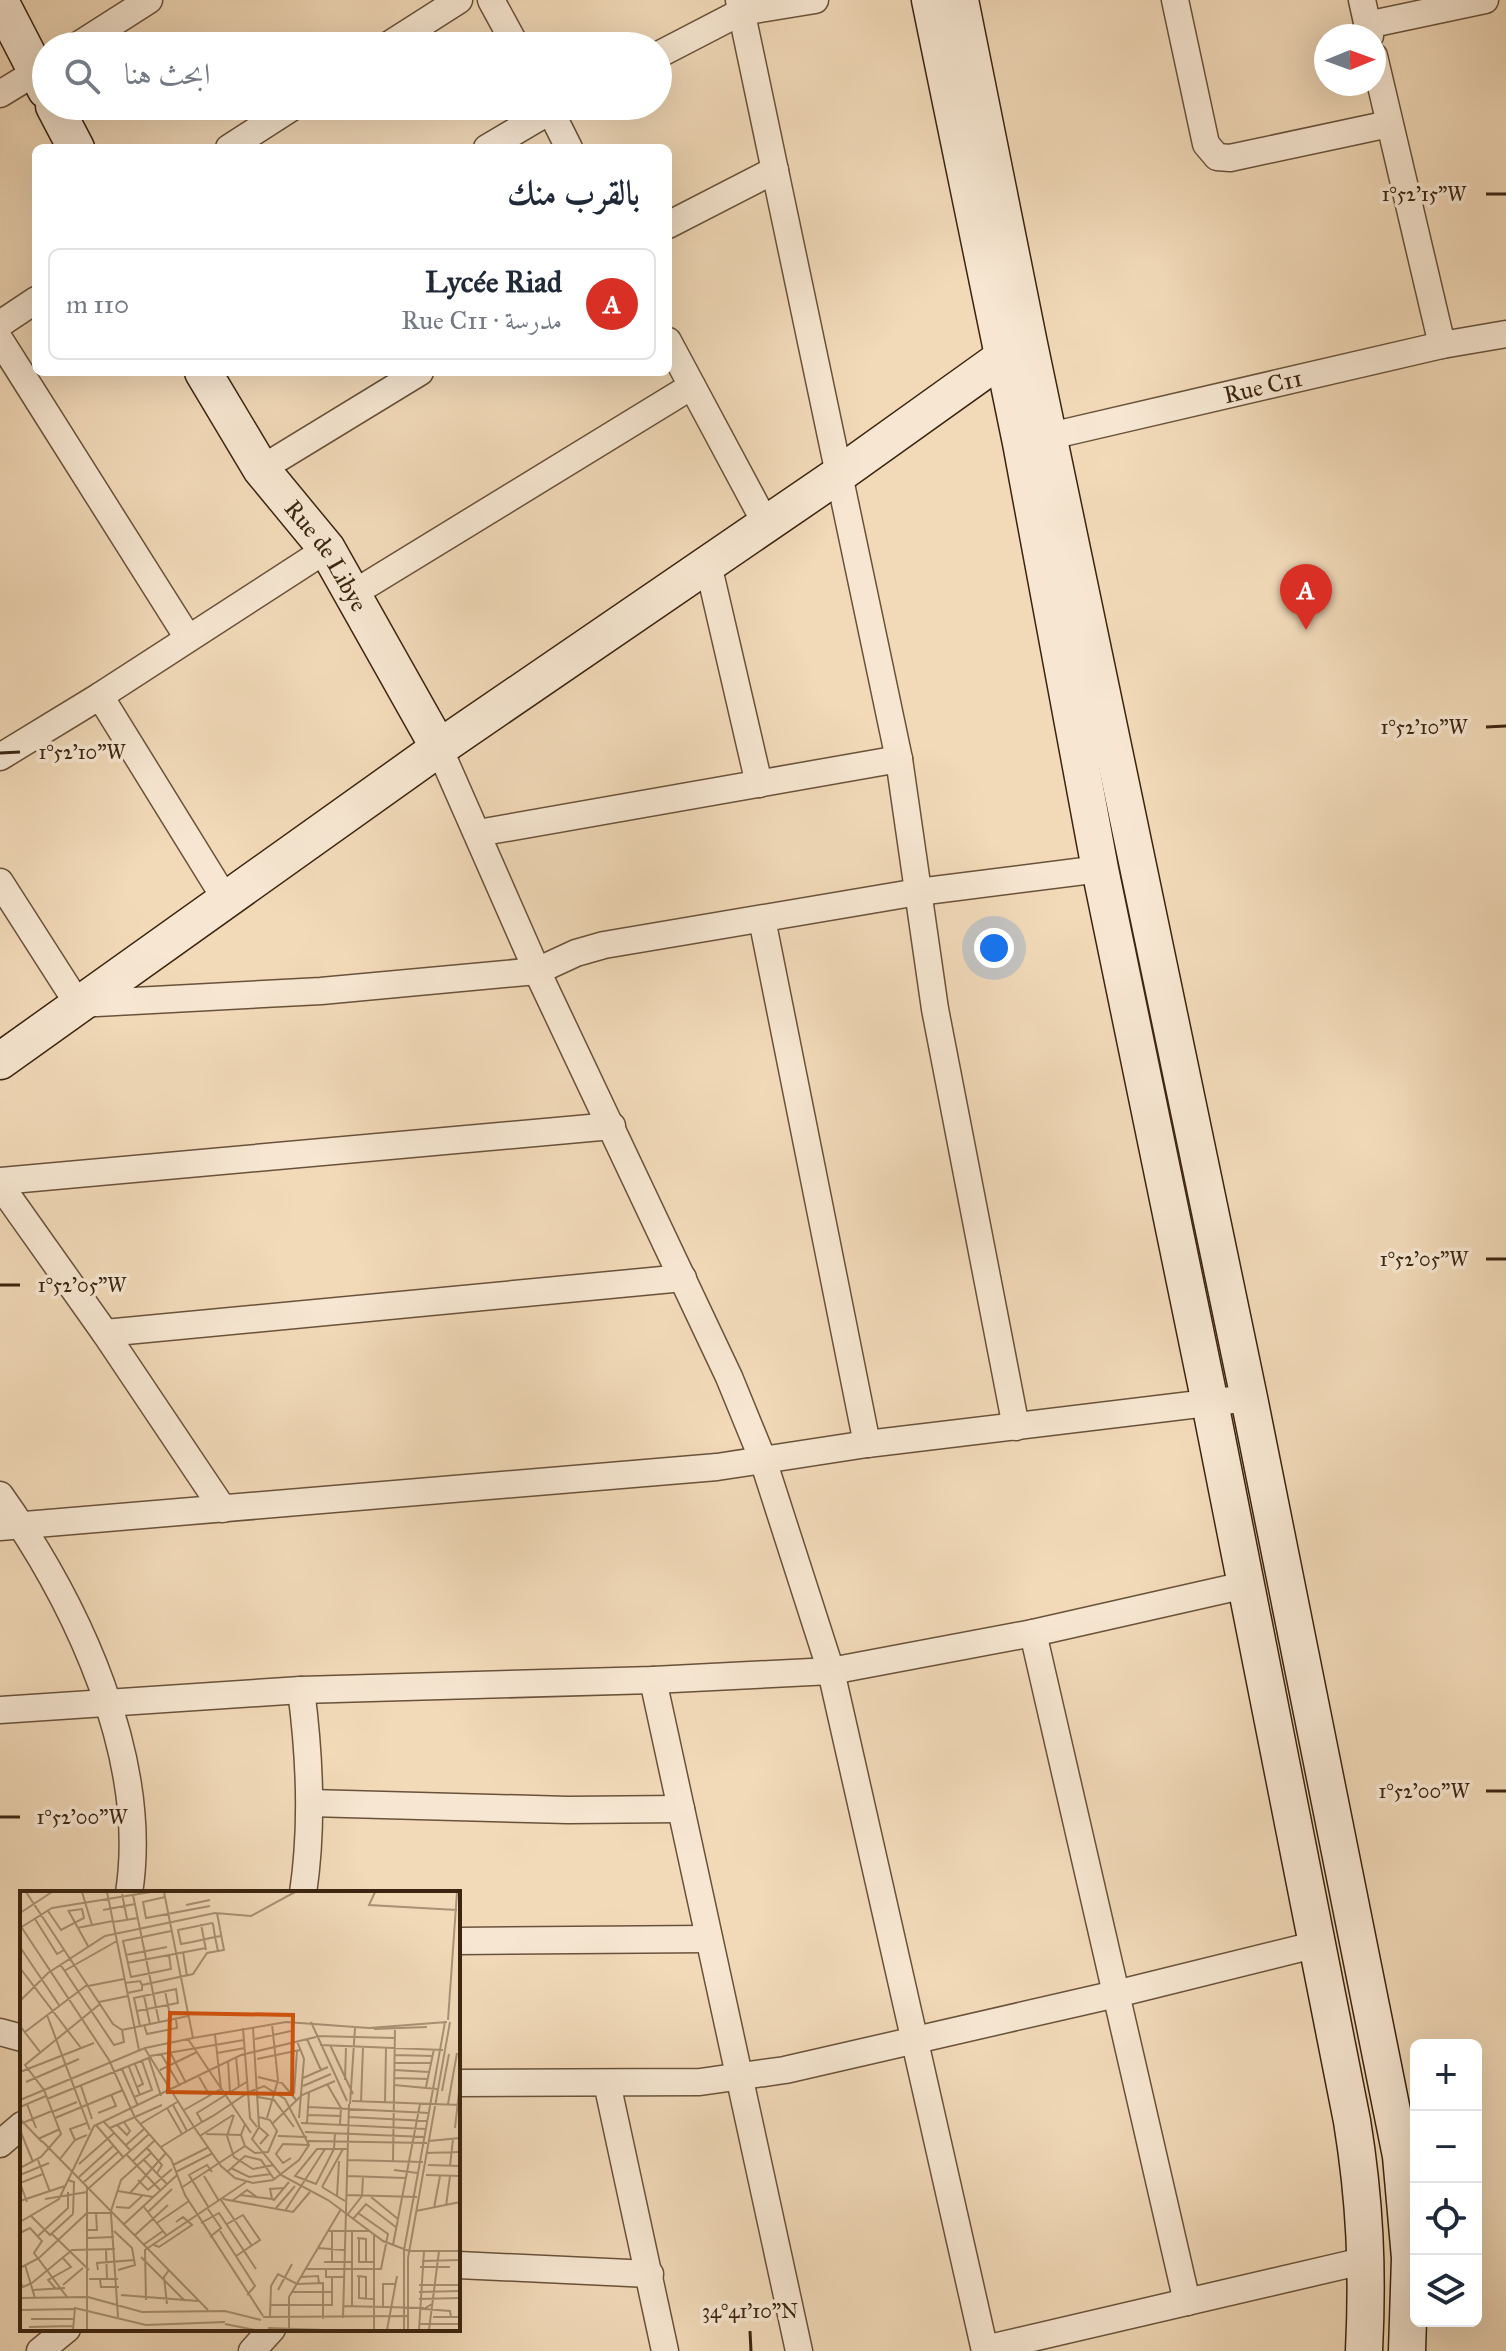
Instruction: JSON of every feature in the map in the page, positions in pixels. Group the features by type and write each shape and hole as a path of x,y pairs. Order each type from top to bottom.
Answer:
{"main road":[{"path":"930,0 1015,349 1249,1398 1401,2156 1410,2258 1407,2351"},
{"path":"960,0 1015,349"},
{"path":"0,1 32,57"},
{"path":"61,120 74,144"},
{"path":"0,1061 439,748 841,473 1015,349"},
{"name":"Rue de Libye","path":"205,376 261,469 327,549 439,748"},
{"path":"1035,440 1100,869 1210,1403 1358,2157 1367,2260 1364,2351"}],"street":[{"path":"99,32 149,0"},
{"path":"409,32 459,0"},
{"path":"491,0 508,32"},
{"path":"672,47 740,6 815,0"},
{"path":"1175,0 1206,144 1217,157 1230,158 1389,124"},
{"path":"1366,20 1485,0"},
{"path":"740,6 899,759 935,1009 1016,1427"},
{"path":"0,94 32,81"},
{"path":"1383,96 1442,345"},
{"path":"235,144 272,120"},
{"path":"493,144 531,120"},
{"path":"557,120 567,144"},
{"path":"672,223 775,170"},
{"path":"0,324 32,303"},
{"name":"Rue C11","path":"1035,440 1442,345 1506,334"},
{"path":"0,340 188,638"},
{"path":"672,348 766,524"},
{"path":"261,469 413,376"},
{"path":"354,593 692,386"},
{"path":"0,757 327,549"},
{"path":"708,564 759,784"},
{"path":"100,696 226,900"},
{"path":"439,748 537,971 729,1377 763,1460 831,1671 985,2350 1367,2260"},
{"path":"478,833 899,759"},
{"path":"0,882 78,1004 321,991 537,971 576,953 604,945 918,892 1100,869"},
{"path":"762,919 867,1444"},
{"path":"223,1509 0,1183 612,1126"},
{"path":"105,1333 683,1278"},
{"path":"11,1527 717,1467 867,1444 1249,1398"},
{"path":"0,1495 11,1527 82,1638 107,1705 127,1775 133,1816 134,1849 129,1891"},
{"path":"0,1710 301,1690 653,1680 831,1671 1033,1633 1245,1585"},
{"path":"1033,1633 1187,2302"},
{"path":"653,1680 799,2351"},
{"path":"301,1690 308,1746 310,1803 303,1891"},
{"path":"310,1803 568,1810 681,1809"},
{"path":"460,1941 708,1939"},
{"path":"460,2083 700,2082 738,2078 1116,1994 1318,1944"},
{"path":"0,2032 20,2037"},
{"path":"607,2083 665,2351"},
{"path":"0,2144 20,2127"},
{"path":"460,2265 650,2274"},
{"path":"40,2351 65,2331"},
{"path":"252,2351 270,2331"}],"place":[{"name":"Lycée Riad","path":"1306,630"}]}
